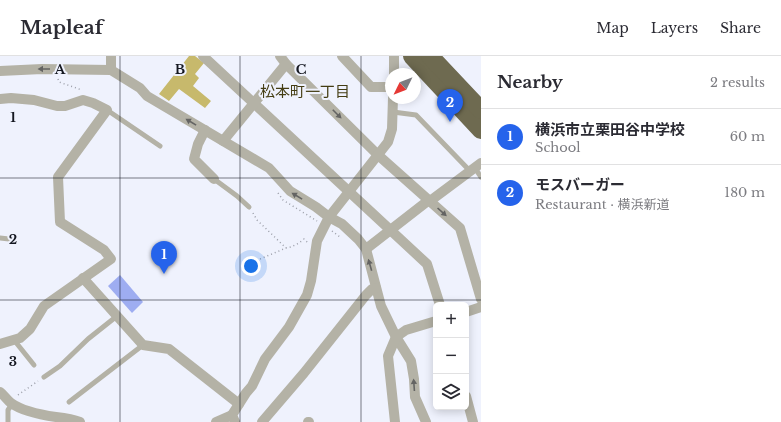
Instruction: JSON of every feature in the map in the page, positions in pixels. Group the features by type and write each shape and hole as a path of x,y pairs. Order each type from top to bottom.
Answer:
{"highway":[{"path":"412,56 481,130"},
{"path":"430,56 481,110"}],"street":[{"path":"111,56 111,70"},
{"path":"203,56 427,264 439,302"},
{"path":"342,56 371,87 385,87"},
{"path":"394,56 394,68"},
{"path":"223,141 254,103 283,60 378,155 460,228 481,299"},
{"path":"0,71 42,69 111,70 140,88 147,96 269,168 290,191 316,207 329,218 342,224 358,239 366,250 380,306 396,337 411,361 415,398 426,422"},
{"path":"0,99 10,98 34,100 57,106 65,106 83,100 93,103 106,110 58,177 60,222 104,250 111,258 44,306 30,329 20,338 0,344"},
{"path":"216,422 234,418 239,404 252,386 265,358 289,327 307,294 311,281 317,241 329,218 388,142 392,129 393,104"},
{"path":"205,130 198,144 194,159 214,179"},
{"path":"366,250 475,167"},
{"path":"83,278 142,345 168,349 239,404"},
{"path":"262,422 304,373 366,295 372,289 376,288"},
{"path":"469,311 481,308"},
{"path":"395,422 388,356 396,337 406,330 433,322"},
{"path":"0,392 11,403 20,408 54,417 74,419 80,422"},
{"path":"469,407 473,422"}],"lane":[{"path":"106,110 160,146"},
{"path":"393,112 416,115 475,167 481,177"},
{"path":"214,179 237,196 249,208"},
{"path":"0,238 9,239"},
{"path":"44,377 60,366 88,339 117,316"},
{"path":"14,340 34,365"},
{"path":"69,402 142,345"},
{"path":"8,422 8,410 11,403"}],"path":[{"path":"249,208 257,220 286,248"},
{"path":"260,259 291,247 304,239"},
{"path":"11,403 44,377"}],"shaded area":[{"path":"189,56 195,56 204,63 195,74 199,78 193,86 211,101 205,108 179,89 169,101 159,94"}],"water":[{"path":"120,275 143,302 132,313 108,286"}],"place":[{"name":"モスバーガー","path":"450,122"},
{"name":"横浜市立栗田谷中学校","path":"164,274"}],"district":[{"name":"松本町一丁目","path":"305,92"}]}
